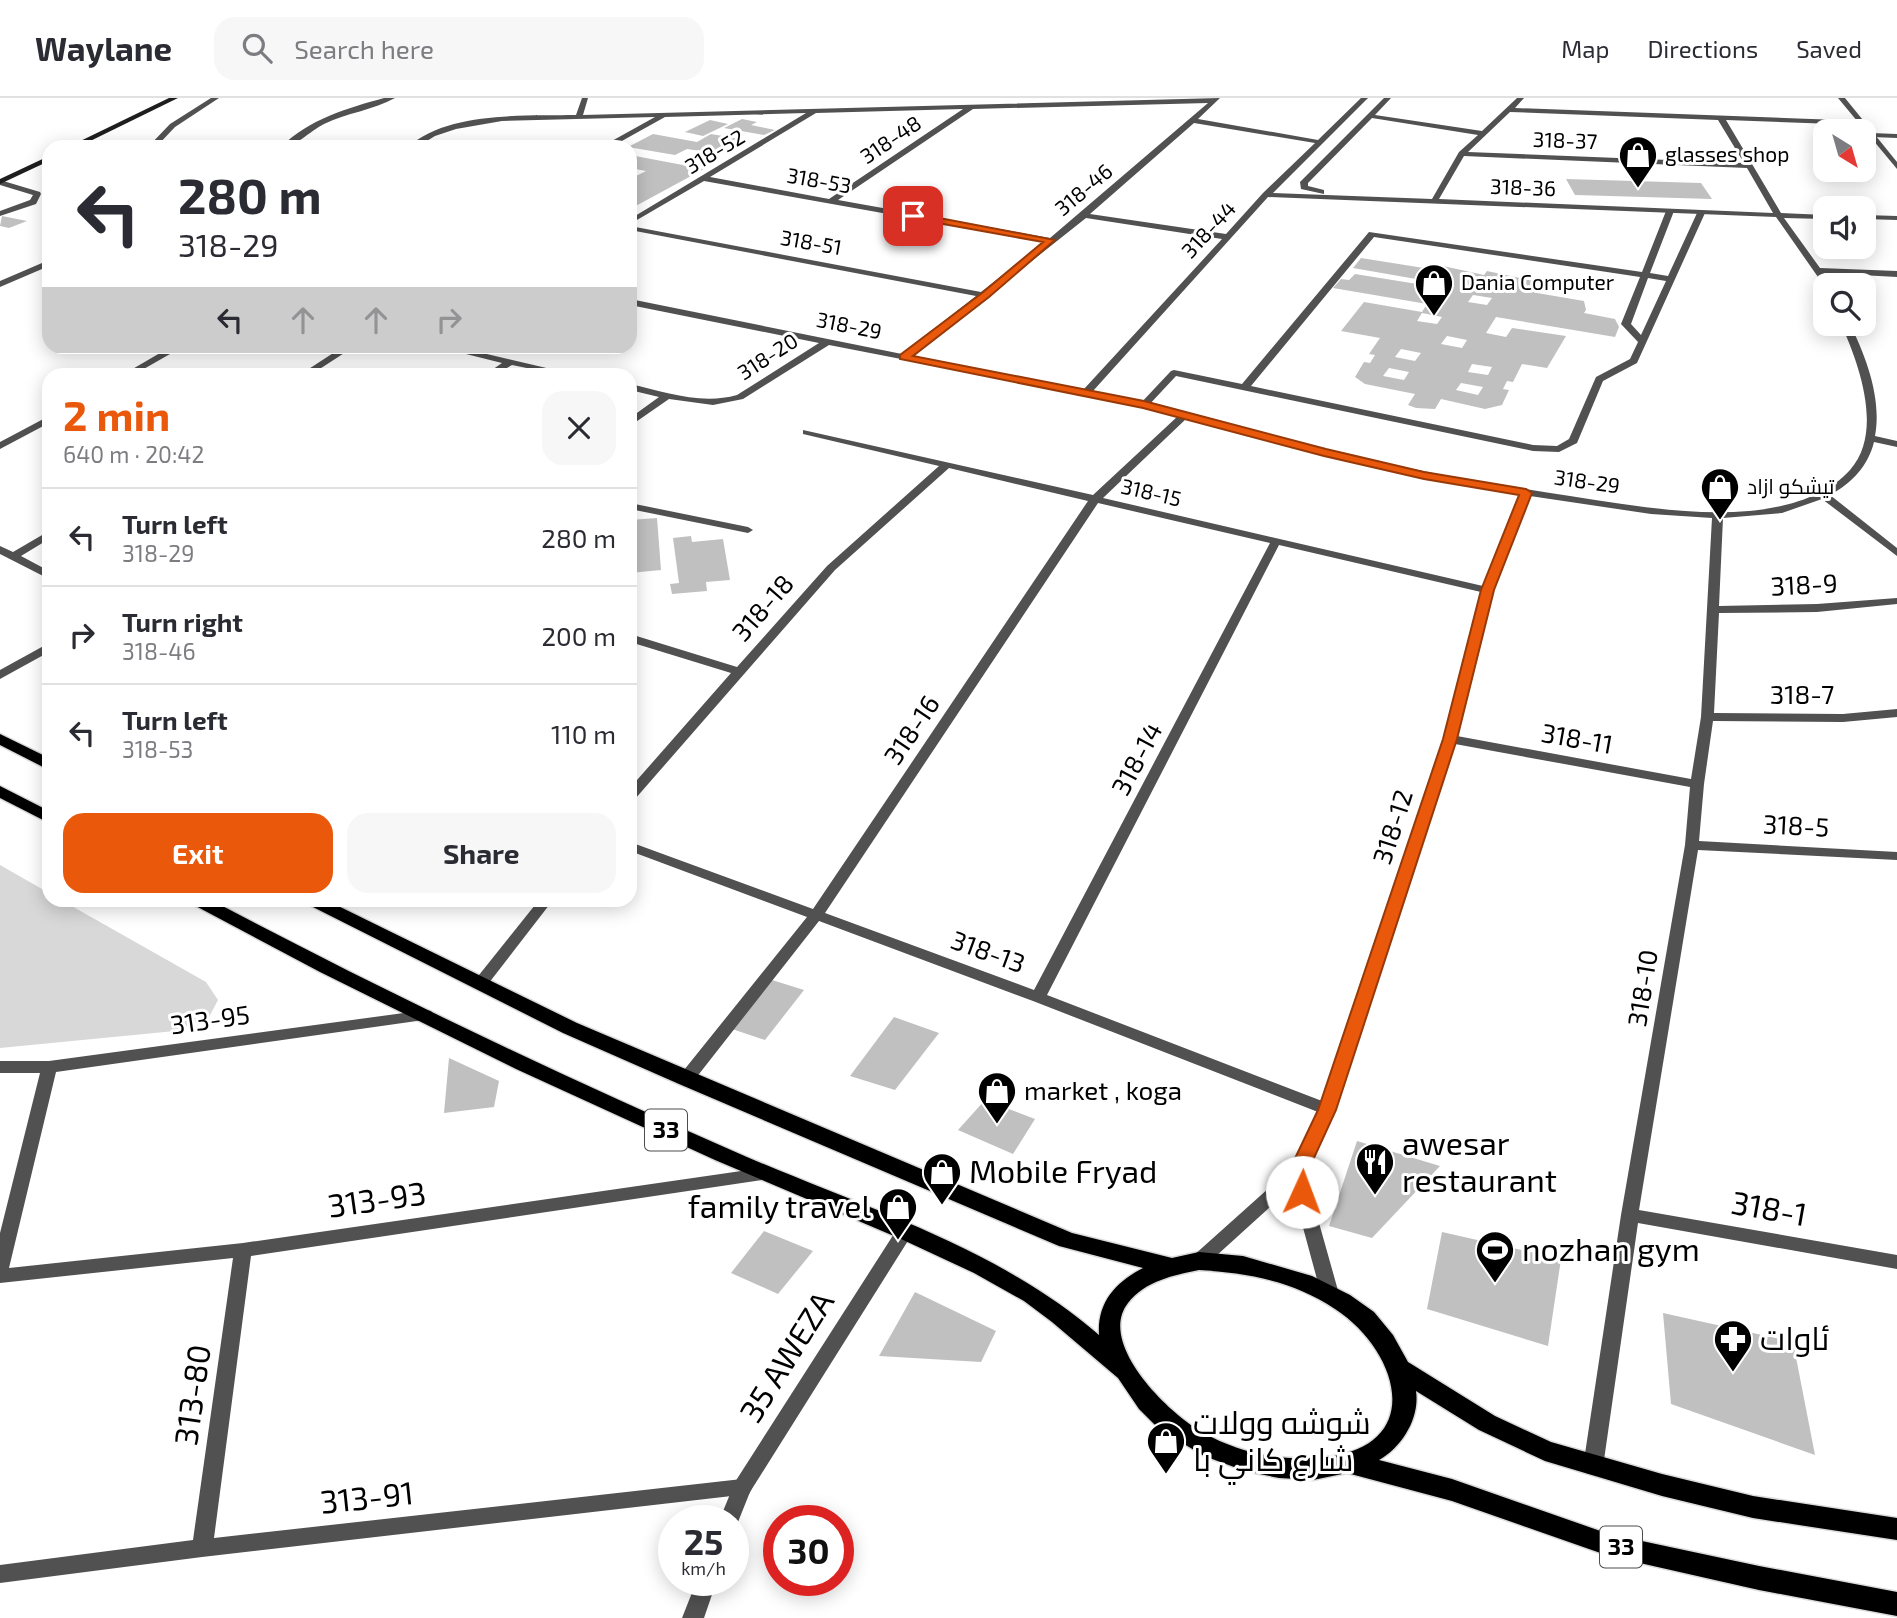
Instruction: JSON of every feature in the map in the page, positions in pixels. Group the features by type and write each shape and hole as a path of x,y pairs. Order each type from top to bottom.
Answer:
{"main road":[{"path":"87,140 175,98"},
{"path":"0,181 42,161"},
{"path":"0,739 42,761"},
{"path":"0,791 42,814"},
{"name":"33","path":"212,907 425,1016 627,1112 762,1174 965,1258 1018,1286 1055,1310 1125,1371"},
{"name":"33","path":"327,907 480,984 686,1079 1067,1240 1169,1266"},
{"name":"33","path":"1199,1261 1266,1267 1299,1278 1363,1316 1383,1338 1402,1370 1407,1391 1402,1422 1382,1447 1351,1464 1312,1469 1267,1466 1221,1454 1181,1432 1148,1404 1125,1371 1110,1340 1110,1316 1120,1296 1145,1275 1169,1266 1199,1261"},
{"name":"33","path":"1402,1370 1487,1423 1545,1451 1593,1467 1753,1507 1897,1529"},
{"name":"33","path":"1351,1464 1452,1490 1609,1545 1890,1608"}],"street":[{"path":"156,140 184,117 216,98"},
{"path":"293,140 325,120 392,98"},
{"path":"579,117 585,98"},
{"path":"904,98 906,108"},
{"name":"318-44","path":"1086,393 1226,237 1365,98"},
{"path":"1367,199 1313,191 1304,187 1304,182 1388,98"},
{"path":"1434,202 1462,154 1521,98"},
{"path":"1841,98 1859,119"},
{"path":"422,140 445,130 482,122 1216,99"},
{"name":"318-46","path":"904,357 1084,215 1216,99"},
{"name":"318-48","path":"831,201 971,107"},
{"path":"1511,110 1813,121"},
{"name":"318-52","path":"637,218 817,111"},
{"path":"619,140 665,115"},
{"path":"1370,116 1485,134"},
{"path":"1721,118 1779,216 1820,273"},
{"path":"1191,120 1320,142"},
{"path":"1876,135 1897,136"},
{"path":"1876,139 1897,167"},
{"name":"318-37","path":"1462,154 1751,166"},
{"name":"318-53","path":"705,179 1050,240"},
{"path":"0,181 37,194 33,202 0,214"},
{"name":"318-36","path":"1266,195 1813,217"},
{"path":"1643,342 1626,324 1670,211"},
{"path":"1144,405 1174,373 1533,448 1565,448 1573,441 1599,379 1634,361 1701,213"},
{"path":"1084,215 1226,237"},
{"path":"1876,217 1897,218"},
{"name":"318-51","path":"637,229 985,295"},
{"path":"637,233 643,230"},
{"path":"1246,386 1372,234 1672,279"},
{"path":"0,284 42,266"},
{"path":"1818,270 1897,274"},
{"name":"318-29","path":"637,303 1144,405 1424,475 1634,508 1718,515 1789,507 1823,495 1839,486 1859,466 1871,438"},
{"path":"1852,336 1859,351 1868,388 1871,438 1897,444"},
{"name":"318-20","path":"668,395 709,403 727,402 740,397 828,341"},
{"path":"140,368 165,354"},
{"path":"316,368 338,354"},
{"path":"474,354 538,368"},
{"path":"500,368 510,362"},
{"path":"637,388 668,395"},
{"path":"637,418 668,395"},
{"name":"318-16","path":"686,1079 816,915 1094,500 1185,415"},
{"path":"0,446 42,423"},
{"name":"318-15","path":"807,432 1487,590"},
{"name":"318-18","path":"637,788 831,568 946,465"},
{"name":"318-12","path":"1199,1261 1297,1173 1327,1110 1450,739 1487,590 1526,493"},
{"path":"1823,495 1897,553"},
{"path":"637,507 748,530"},
{"name":"318-10","path":"1593,1467 1630,1215 1692,845 1697,783 1707,717 1718,515"},
{"path":"13,556 42,538"},
{"name":"318-14","path":"1038,997 1276,541"},
{"path":"0,549 42,572"},
{"name":"318-9","path":"1714,610 1817,608 1897,601"},
{"path":"637,640 740,672"},
{"path":"0,675 42,651"},
{"name":"318-7","path":"1707,717 1843,718 1897,713"},
{"name":"318-11","path":"1450,739 1697,783"},
{"name":"318-5","path":"1692,845 1897,856"},
{"name":"318-13","path":"637,849 1038,997 1327,1110"},
{"path":"480,984 540,907"},
{"name":"313-95","path":"0,1068 49,1067 425,1016"},
{"path":"0,1269 49,1067"},
{"path":"1297,1173 1330,1294"},
{"name":"313-93","path":"0,1276 243,1250 762,1174"},
{"name":"318-1","path":"1630,1215 1897,1262"},
{"name":"35 AWEZA","path":"735,1505 742,1488 905,1231"},
{"name":"313-80","path":"202,1548 243,1250"},
{"name":"313-91","path":"0,1574 202,1548 742,1488"},
{"path":"693,1618 701,1596"}],"shaded area":[{"path":"0,865 42,889 42,907 73,907 206,982 218,1000 209,1017 175,1031 0,1048"}],"building":[{"path":"742,119 757,122 751,125 775,130 764,135 724,128"},
{"path":"710,120 728,124 703,136 685,132"},
{"path":"653,134 697,142 711,134 746,140 720,154 687,149 675,155 637,149 637,142"},
{"path":"637,156 704,169 637,205 637,176 646,171 637,169"},
{"name":"glasses shop","path":"1566,179 1701,183 1712,199 1575,195"},
{"path":"2,216 27,221 9,228 0,226"},
{"path":"1361,258 1430,269 1434,264 1484,275 1487,271 1543,283 1537,293 1584,301 1584,313 1615,319 1619,327 1615,337 1496,317 1486,333 1506,337 1512,328 1566,336 1547,368 1522,364 1513,382 1507,381 1503,389 1509,390 1502,405 1485,409 1441,399 1435,409 1416,408 1408,405 1415,394 1365,384 1355,377 1364,362 1370,363 1375,355 1369,354 1380,338 1341,331 1364,302 1422,312 1427,304 1333,288 1341,279 1349,280 1355,274 1436,287 1439,283 1353,268","holes":["1473,295 1492,298 1487,305 1468,302","1422,313 1442,317 1437,324 1417,321","1447,336 1467,340 1462,348 1441,344","1401,349 1421,353 1415,361 1395,357","1472,364 1492,367 1488,375 1468,372","1389,368 1409,372 1404,380 1383,376","1461,383 1483,387 1478,395 1456,390"]},
{"path":"657,518 661,570 637,572 637,519"},
{"path":"691,536 692,542 723,539 730,580 706,582 707,591 672,594 670,584 679,583 673,538"},
{"path":"772,980 804,990 765,1040 732,1029"},
{"path":"894,1017 939,1033 895,1090 850,1076"},
{"path":"449,1058 499,1081 494,1107 444,1113"},
{"name":"market , koga","path":"985,1100 1035,1119 1013,1154 958,1130"},
{"name":"awesar restaurant","path":"1357,1141 1440,1166 1372,1238 1329,1226"},
{"path":"764,1231 813,1251 778,1294 731,1273"},
{"name":"nozhan gym","path":"1442,1232 1561,1259 1548,1346 1427,1309"},
{"path":"915,1292 996,1331 981,1362 879,1356"},
{"name":"ئاوات","path":"1663,1313 1793,1342 1815,1455 1671,1404"}],"place":[{"name":"glasses shop","path":"1638,189"},
{"name":"Dania Computer","path":"1434,317"},
{"name":"تيشكو ازاد","path":"1720,521"},
{"name":"market , koga","path":"997,1125"},
{"name":"awesar restaurant","path":"1375,1196"},
{"name":"Mobile Fryad","path":"942,1206"},
{"name":"family travel","path":"898,1241"},
{"name":"nozhan gym","path":"1495,1284"},
{"name":"ئاوات","path":"1733,1373"},
{"name":"شوشه وولات شارع كاني با","path":"1166,1475"}],"route":[{"path":"913,216 1050,240 985,295 904,357 1144,405 1324,452 1424,475 1526,493 1487,590 1450,739 1327,1110 1297,1173 1302,1192"}]}
